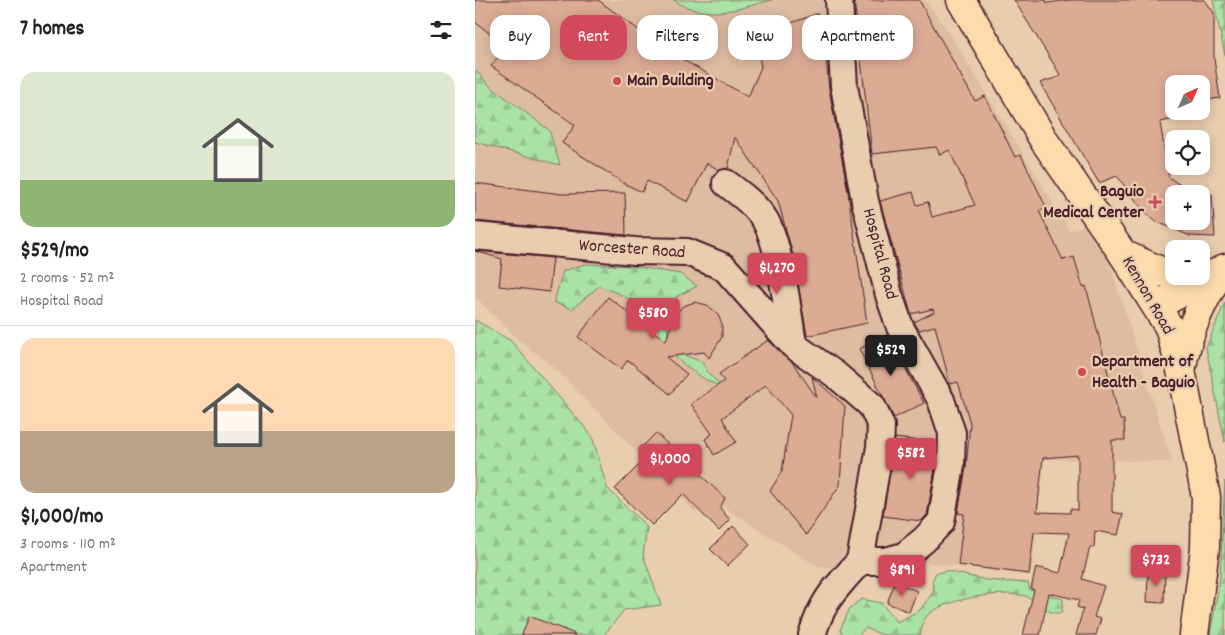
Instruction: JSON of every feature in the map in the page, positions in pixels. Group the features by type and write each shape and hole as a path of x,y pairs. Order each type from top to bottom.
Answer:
{"main road":[{"name":"Kennon Road","path":"961,0 1045,142 1123,254 1169,327 1181,370 1205,497 1205,548 1194,635"},
{"path":"1123,254 1165,273"},
{"path":"1157,306 1216,271"},
{"path":"1181,370 1187,338 1197,311 1216,271"}],"street":[{"name":"Hospital Road","path":"839,0 844,86 865,201 884,276 900,327 941,400 952,434 951,465 941,522 924,540 904,556 886,561 860,561"},
{"path":"726,183 756,208 765,219 772,235 793,345"},
{"name":"Worcester Road","path":"475,236 635,251 687,252 724,267 793,345 836,375 872,406 881,426 880,447 860,561"},
{"path":"813,635 819,610 860,561"}],"shaded area":[{"path":"475,0 925,0 948,31 1070,231 1084,225 1110,264 1172,462 1044,459 1031,576 925,562 891,577 815,565 705,495 695,512 556,369 518,339 475,297"}],"green space":[{"path":"673,0 772,0 734,10 710,12 698,11"},
{"path":"1213,0 1225,0 1225,55"},
{"path":"475,70 490,86 549,130 560,165 475,142"},
{"path":"585,264 632,266 680,274 697,286 676,297 667,320 668,339 679,353 702,362 709,374 722,387 707,380 672,354 662,341 658,324 653,316 647,310 622,296 599,286 572,309 554,302 563,271"},
{"path":"1225,302 1225,442 1206,348"},
{"path":"475,320 511,341 592,436 607,488 647,527 643,555 661,605 624,610 604,635 475,635"},
{"path":"1225,481 1225,635 1210,635 1220,578"},
{"path":"947,571 986,580 1028,583 1030,590 1063,599 1062,612 1057,613 1047,610 1025,596 1015,594 988,595 944,605 933,611 926,617 920,635 883,635 865,628 859,635 844,635 840,630 850,608 862,599 881,603 897,622 920,610 934,591 932,581 936,573"}],"building":[{"path":"475,0 598,0 618,15 560,15 560,60 627,60 627,21 637,29 637,60 683,60 748,97 761,67 760,60 792,60 792,23 802,19 802,60 826,60 829,89 848,192 867,323 807,336 794,259 778,201 735,137 728,168 719,170 707,163 688,202 647,181 642,192 625,184 562,143 575,125 491,66 496,60 550,60 550,15 490,15 490,34 475,22"},
{"path":"854,0 919,0 975,101 985,96 1015,157 1021,155 1046,207 1039,211 1063,260 1074,257 1083,287 1086,286 1120,420 1124,420 1125,440 1112,440 1112,512 1123,514 1118,535 1095,531 1094,547 1090,547 1082,579 1104,586 1094,617 1101,619 1096,635 1076,635 1083,609 1077,607 1079,600 1049,593 1040,635 1023,635 1034,590 1031,589 1036,567 1060,573 1069,533 1034,532 1029,574 958,565 964,514 958,513 966,468 970,423 958,382 950,384 935,326 919,330 914,322 934,312 933,309 911,314 880,201 913,192 917,205 928,202 932,217 975,205 949,150 940,155 936,147 872,154 861,60 913,60 913,15 856,15","holes":["1078,455 1078,510 1070,509 1070,513 1037,512 1043,458"]},
{"path":"1014,0 1046,0 1047,3 1070,0 1205,0 1214,13 1214,59 1220,98 1210,100 1210,75 1165,75 1165,120 1170,120 1160,122 1165,153 1165,175 1169,175 1181,185 1165,185 1165,225 1155,221 1143,210 1117,176 1099,183 1040,83 1061,76"},
{"path":"475,183 562,194 625,193 626,235 475,221"},
{"path":"1210,194 1212,194 1215,237 1190,236 1176,230 1210,230"},
{"path":"475,251 553,258 549,292 499,286 502,259"},
{"path":"608,297 666,341 674,315 683,306 695,302 707,305 717,313 722,324 722,337 709,358 704,352 666,357 687,374 670,394 628,360 621,369 578,337"},
{"path":"887,335 924,403 894,418 859,349"},
{"path":"768,340 792,362 817,398 812,377 845,406 840,485 806,535 770,491 782,471 791,415 766,385 722,418 736,442 714,455 705,439 712,434 691,404 724,381 719,374"},
{"path":"656,433 725,498 720,508 730,520 719,531 683,494 652,525 615,489 649,455 641,448"},
{"path":"895,438 937,443 936,463 927,515 921,521 883,516"},
{"path":"733,526 750,544 727,566 710,549"},
{"path":"1148,571 1165,572 1164,603 1147,602"},
{"path":"895,582 917,591 909,612 887,603"},
{"path":"529,616 575,634 575,635 522,635"}],"place":[{"name":"Main Building","path":"617,81"},
{"name":"Baguio Medical Center","path":"1155,202"},
{"name":"Department of Health - Baguio","path":"1082,372"}]}
